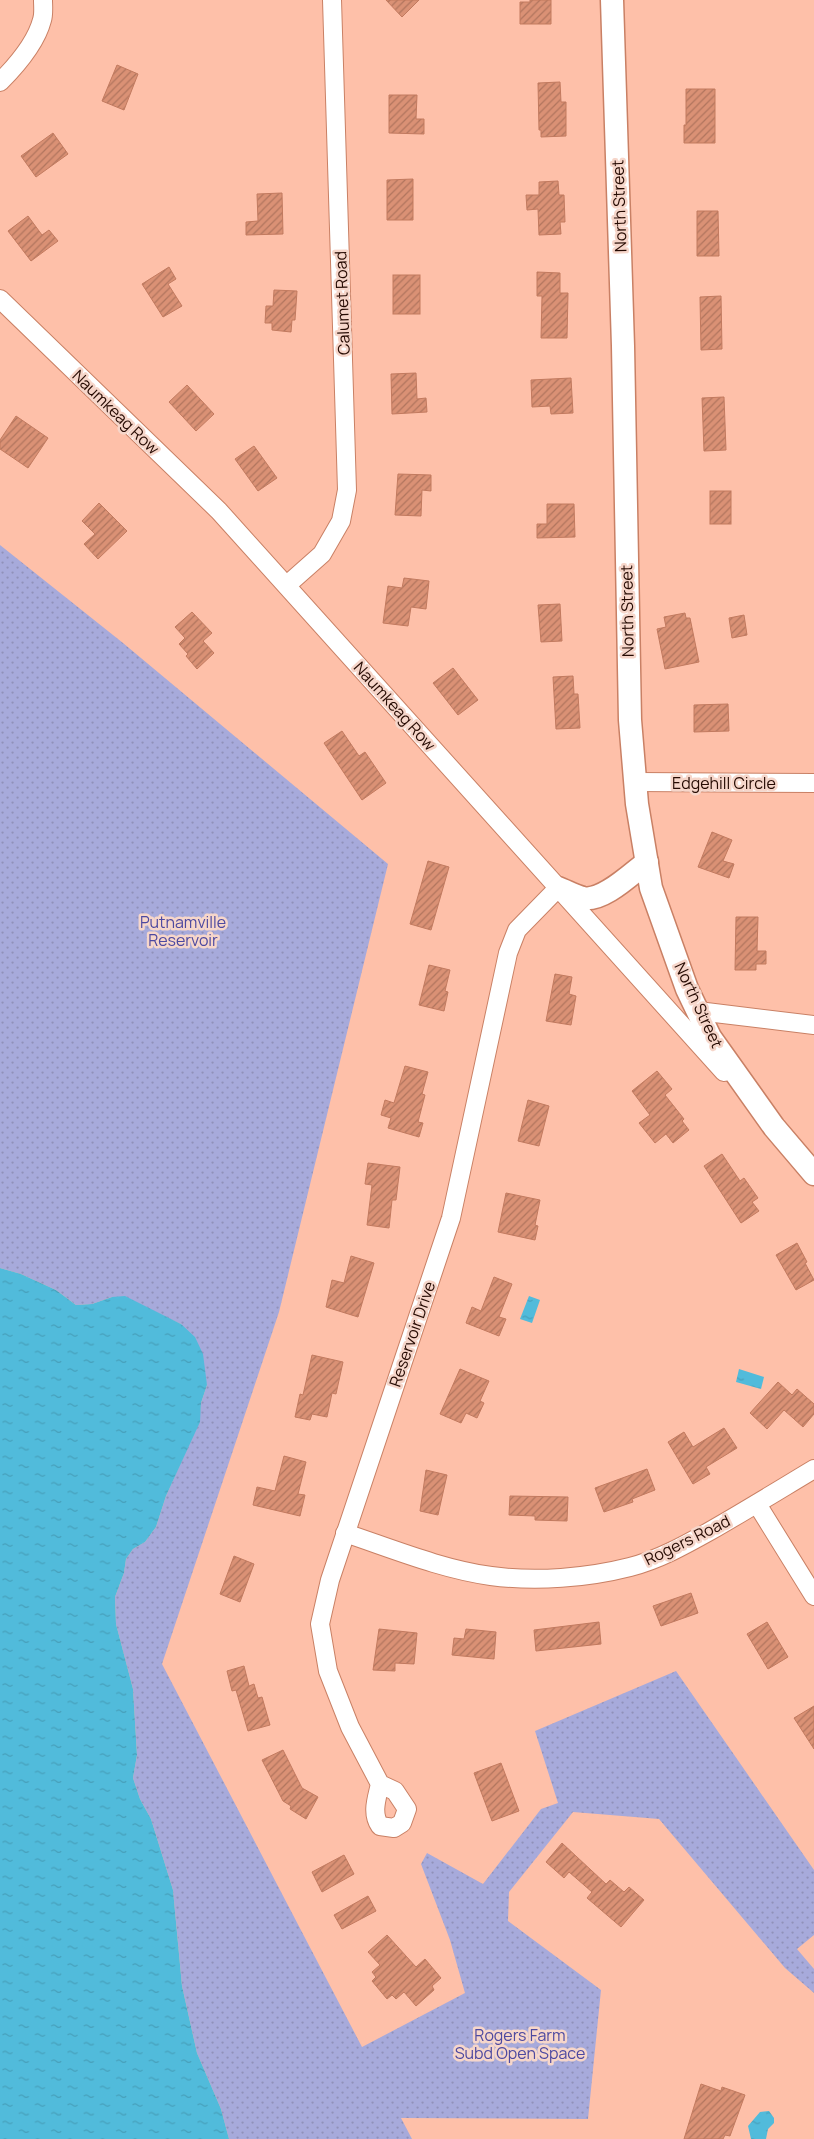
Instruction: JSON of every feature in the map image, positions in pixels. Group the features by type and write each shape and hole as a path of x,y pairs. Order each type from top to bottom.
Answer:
{"street":[{"path":"0,82 12,70 29,46 42,20 43,0"},
{"name":"Calumet Road","path":"287,585 322,554 341,521 347,490 332,0"},
{"name":"North Street","path":"612,0 623,346 630,720 637,804 651,888 687,989 710,1037 774,1127 814,1174"},
{"name":"Naumkeag Row","path":"0,298 218,511 287,585 774,1127"},
{"name":"Edgehill Circle","path":"635,782 814,784"},
{"path":"558,888 585,898 598,897 618,885 647,862"},
{"name":"Reservoir Drive","path":"380,1784 350,1727 328,1671 320,1624 330,1580 345,1533 451,1218 508,953 518,930 558,888"},
{"path":"698,1012 814,1025"},
{"name":"Rogers Road","path":"345,1533 443,1565 491,1576 542,1578 586,1575 631,1567 676,1550 814,1469"},
{"path":"757,1504 814,1596"}],"green space":[{"name":"Putnamville Reservoir","path":"0,545 123,643 388,864 279,1312 162,1664 362,2047 465,1993 450,1940 421,1864 427,1853 483,1884 541,1809 558,1803 535,1731 676,1671 814,1870 814,1935 797,1949 814,1969 814,1993 785,1968 659,1819 573,1812 509,1892 508,1921 601,1990 588,2119 401,2118 412,2139 229,2139 221,2109 197,2053 182,1986 173,1890 151,1819 140,1799 133,1778 137,1755 133,1689 116,1624 115,1597 124,1573 126,1559 133,1549 145,1542 156,1527 166,1496 199,1422 201,1403 207,1385 181,1324 153,1311 112,1297 92,1304 76,1305 56,1290 21,1274 0,1268"}],"water":[{"path":"0,1268 21,1274 56,1290 76,1305 92,1304 112,1297 125,1296 181,1324 195,1337 203,1354 207,1385 201,1403 200,1422 166,1496 156,1527 145,1542 133,1549 126,1559 124,1573 115,1597 116,1624 133,1689 137,1755 133,1778 140,1799 151,1819 173,1890 182,1986 197,2053 221,2109 229,2139 0,2139"},
{"path":"529,1296 540,1300 532,1323 520,1319"},
{"path":"739,1369 764,1377 761,1389 736,1382"},
{"path":"769,2111 774,2118 774,2123 768,2129 766,2139 751,2139 748,2126 760,2112"}],"building":[{"path":"386,0 419,0 402,17"},
{"path":"530,0 551,0 551,24 520,24 520,2 530,2"},
{"path":"117,65 138,74 124,110 102,101"},
{"path":"560,82 561,102 566,102 566,136 541,137 541,130 539,130 538,83"},
{"path":"686,89 715,89 715,143 684,143"},
{"path":"389,95 417,95 416,119 424,119 424,134 389,133"},
{"path":"53,133 68,154 36,177 21,156"},
{"path":"413,179 413,220 387,220 387,180"},
{"path":"558,181 559,195 564,195 565,222 560,222 561,234 539,235 538,209 527,210 526,195 539,195 539,182"},
{"path":"282,193 283,234 246,235 246,222 258,221 257,194"},
{"path":"697,211 718,211 719,256 697,256"},
{"path":"28,216 42,235 49,230 58,241 31,261 8,231"},
{"path":"169,267 176,279 168,284 182,306 163,317 142,284"},
{"path":"537,272 560,273 560,293 568,293 567,338 541,338 542,296 537,296"},
{"path":"393,275 420,275 420,314 393,314"},
{"path":"274,290 297,291 295,320 292,320 291,332 272,330 272,323 265,323 266,306 273,306"},
{"path":"721,296 722,349 701,350 700,297"},
{"path":"416,373 417,399 426,398 427,412 392,414 391,374"},
{"path":"571,378 573,413 551,414 550,406 532,407 531,380"},
{"path":"187,385 214,414 196,431 169,402"},
{"path":"724,397 726,450 704,451 702,398"},
{"path":"16,416 48,438 28,468 0,449 0,440"},
{"path":"254,446 277,478 258,491 235,459"},
{"path":"398,474 431,475 431,491 422,490 421,516 395,515"},
{"path":"710,491 731,491 731,524 710,524"},
{"path":"99,503 127,531 98,559 84,544 95,534 82,521"},
{"path":"547,504 574,504 575,537 537,538 537,524 547,524"},
{"path":"404,578 429,581 426,609 411,607 408,626 383,623 388,586 402,588"},
{"path":"560,604 562,641 541,642 538,605"},
{"path":"192,612 212,633 203,641 214,653 197,669 179,644 185,638 175,627"},
{"path":"685,613 686,618 690,618 699,662 665,669 657,629 666,627 664,617"},
{"path":"744,615 747,635 732,638 729,618"},
{"path":"453,668 478,700 458,715 433,683"},
{"path":"573,676 574,694 578,694 580,728 556,729 553,677"},
{"path":"728,704 729,731 694,732 694,705"},
{"path":"342,731 359,756 365,752 386,783 362,800 324,743"},
{"path":"712,832 732,840 723,861 734,864 729,878 698,867"},
{"path":"428,861 449,867 431,930 410,924"},
{"path":"736,917 758,917 757,951 766,951 766,964 756,964 756,970 735,970"},
{"path":"429,965 450,970 445,991 448,992 444,1011 419,1005"},
{"path":"555,974 572,977 569,994 576,996 571,1025 546,1021"},
{"path":"405,1066 428,1072 422,1094 425,1095 418,1122 423,1123 419,1137 388,1128 391,1118 381,1115 385,1100 394,1103"},
{"path":"657,1071 672,1089 665,1095 684,1119 682,1121 689,1130 673,1143 666,1134 655,1143 639,1123 650,1115 632,1091"},
{"path":"528,1100 549,1106 539,1146 518,1141"},
{"path":"722,1154 740,1181 744,1178 758,1198 752,1202 759,1211 741,1223 704,1166"},
{"path":"368,1163 400,1167 396,1200 392,1200 389,1228 367,1225 372,1185 365,1184"},
{"path":"506,1193 540,1200 535,1225 538,1226 535,1240 498,1232"},
{"path":"797,1243 814,1280 796,1290 776,1255"},
{"path":"351,1256 374,1263 358,1317 326,1307 332,1280 344,1283"},
{"path":"494,1277 512,1284 499,1317 506,1319 499,1336 466,1323 472,1307 481,1311"},
{"path":"312,1355 343,1362 336,1394 332,1393 327,1417 312,1414 310,1420 295,1417 300,1394 303,1395"},
{"path":"460,1369 489,1381 480,1401 484,1403 477,1418 466,1413 461,1423 440,1414"},
{"path":"778,1382 792,1395 797,1389 814,1404 814,1414 803,1427 784,1410 767,1429 750,1413"},
{"path":"724,1428 737,1448 706,1467 710,1474 693,1484 668,1442 684,1432 693,1447"},
{"path":"284,1456 306,1462 298,1494 305,1495 300,1516 253,1505 257,1487 275,1491"},
{"path":"647,1469 655,1490 632,1499 633,1502 604,1512 595,1488"},
{"path":"426,1470 447,1475 438,1515 420,1511"},
{"path":"510,1496 568,1497 567,1521 535,1520 535,1516 509,1515"},
{"path":"234,1556 254,1564 240,1602 220,1594"},
{"path":"691,1593 698,1613 661,1626 653,1606"},
{"path":"599,1622 601,1644 536,1651 534,1630"},
{"path":"767,1622 788,1657 768,1669 747,1634"},
{"path":"379,1629 417,1633 414,1664 395,1663 395,1671 373,1670"},
{"path":"466,1629 496,1632 494,1659 452,1655 454,1638 464,1639"},
{"path":"244,1666 249,1686 254,1684 258,1698 262,1697 270,1725 248,1731 236,1690 232,1691 227,1671"},
{"path":"814,1706 814,1749 794,1718"},
{"path":"283,1750 302,1788 318,1797 306,1819 290,1809 291,1806 283,1801 262,1760"},
{"path":"501,1763 519,1811 492,1821 474,1773"},
{"path":"562,1843 606,1884 610,1880 624,1892 629,1887 644,1900 621,1927 587,1898 592,1892 569,1872 564,1878 546,1862"},
{"path":"344,1855 354,1874 322,1892 312,1872"},
{"path":"368,1896 376,1911 342,1929 334,1915"},
{"path":"387,1935 416,1967 425,1959 441,1978 432,1986 434,1990 416,2006 404,1992 396,1999 392,1995 387,1999 372,1981 376,1977 372,1972 380,1965 368,1952"},
{"path":"701,2084 721,2091 722,2087 745,2095 730,2136 725,2135 723,2139 684,2139"}],"park label":[{"name":"Rogers Farm Subd Open Space","path":"520,2044"}]}
